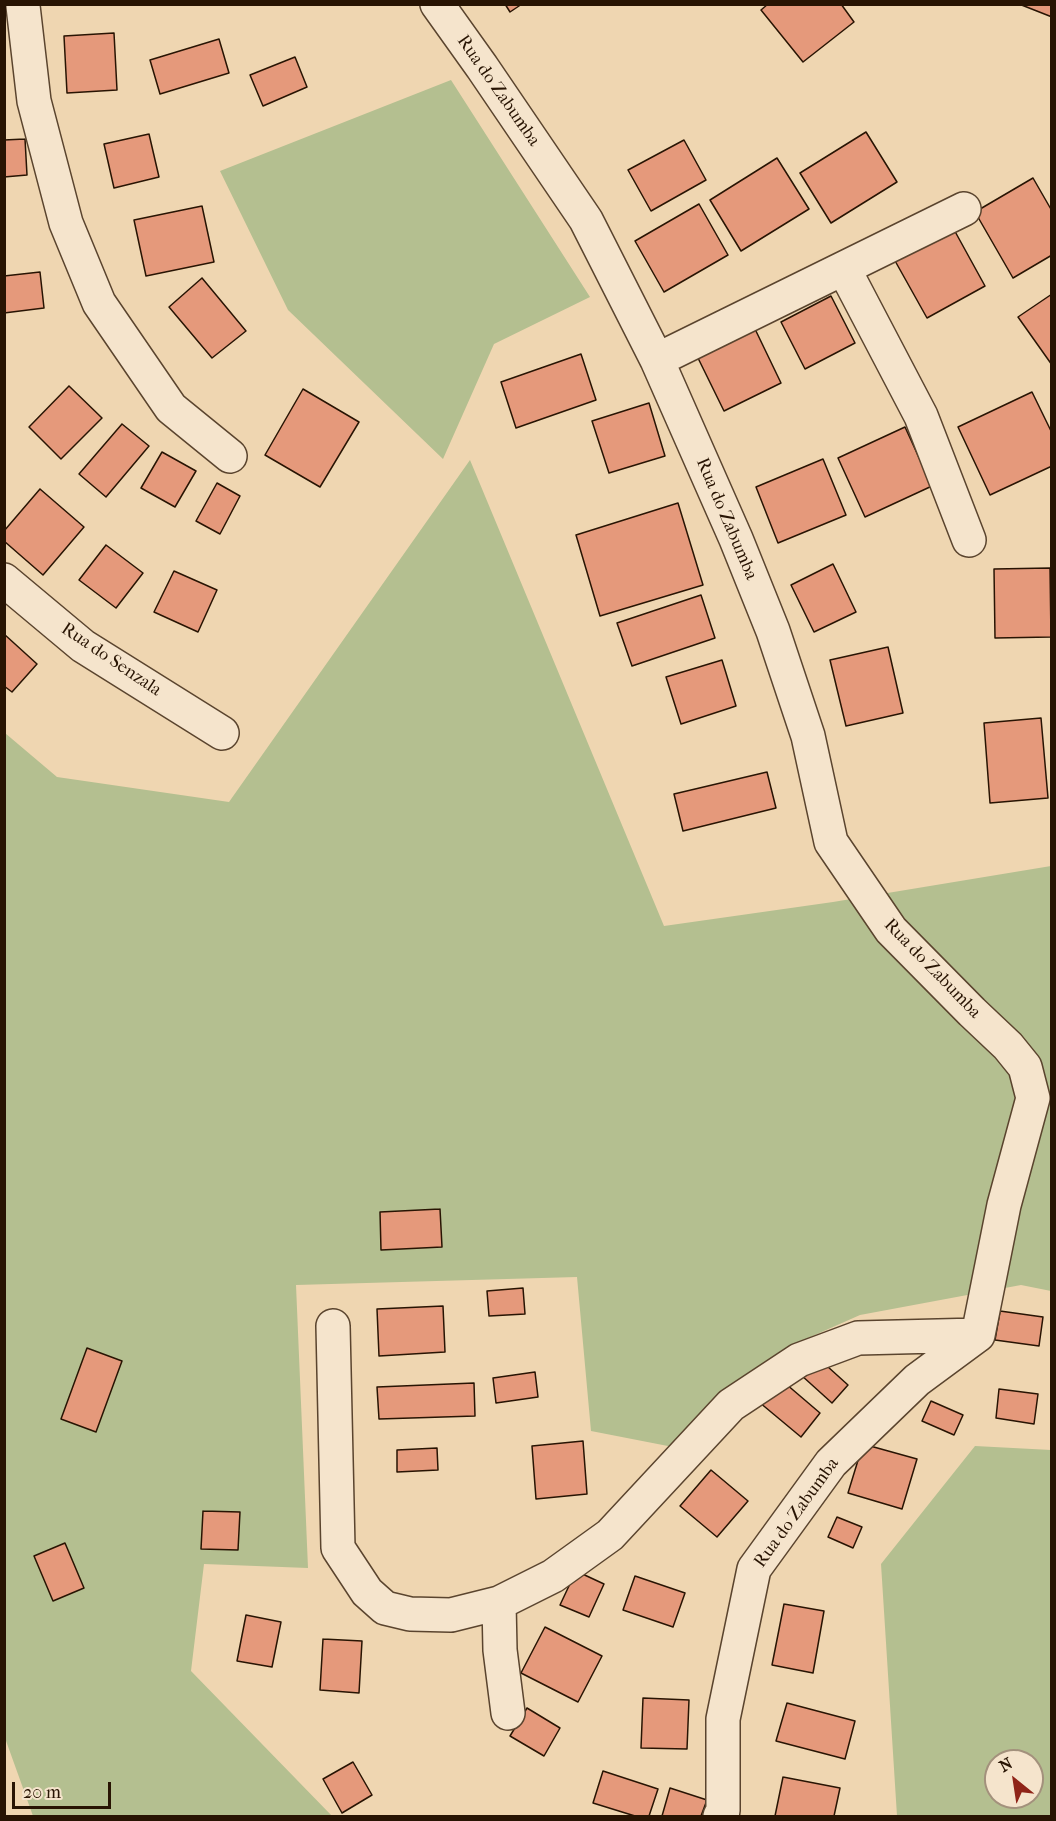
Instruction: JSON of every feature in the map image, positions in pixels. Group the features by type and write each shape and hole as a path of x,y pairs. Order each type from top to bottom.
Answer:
{"street":[{"name":"Rua do Zabumba","path":"437,4 586,220 657,360 774,631 808,736 831,842 891,930 1008,1046 1024,1067 1033,1098 1004,1205 978,1335 917,1380 831,1462 754,1569 723,1719 723,1811 720,1816"},
{"path":"4,38 24,5"},
{"path":"24,5 34,101 66,223 99,303 171,408 231,456"},
{"path":"657,360 964,208"},
{"path":"844,269 921,416 969,540"},
{"name":"Rua do Senzala","path":"4,580 82,646 222,733"},
{"path":"333,1326 338,1548 367,1592 385,1608 410,1614 451,1615 499,1603 553,1576 610,1535 731,1405 799,1360 858,1338 978,1335"},
{"path":"499,1603 500,1650 508,1713"}],"green space":[{"path":"451,80 590,297 494,344 443,459 288,310 220,171"},
{"path":"470,460 664,926 833,902 1051,866 1051,1291 1021,1285 860,1315 790,1346 720,1394 673,1447 591,1431 577,1277 296,1285 308,1568 204,1564 191,1671 332,1816 33,1816 5,1738 5,733 57,777 229,802"},
{"path":"975,1446 1051,1450 1051,1816 897,1816 881,1564"}],"building":[{"path":"505,4 522,4 510,12"},
{"path":"768,4 841,4 854,22 803,62 761,10"},
{"path":"1019,4 1052,4 1052,17"},
{"path":"114,33 117,90 67,93 64,36"},
{"path":"219,39 229,73 160,94 150,60"},
{"path":"295,57 307,87 263,106 250,75"},
{"path":"866,132 897,182 831,223 800,173"},
{"path":"149,134 159,177 114,188 104,144"},
{"path":"25,139 27,175 4,177 4,140"},
{"path":"684,140 706,180 651,211 628,170"},
{"path":"777,158 809,209 741,251 710,200"},
{"path":"1033,178 1052,211 1052,255 1013,278 975,212"},
{"path":"699,204 728,255 664,292 635,241"},
{"path":"202,206 214,262 146,276 134,220"},
{"path":"952,226 985,286 927,318 894,259"},
{"path":"40,272 44,308 4,313 4,276"},
{"path":"202,278 246,331 212,358 169,307"},
{"path":"1052,294 1052,365 1018,317"},
{"path":"831,296 855,343 805,369 781,322"},
{"path":"755,329 781,383 724,411 697,356"},
{"path":"581,354 596,400 516,428 501,382"},
{"path":"69,386 102,418 61,459 29,427"},
{"path":"303,389 359,422 320,487 265,455"},
{"path":"1032,392 1052,433 1052,466 990,495 958,427"},
{"path":"649,403 665,456 609,473 592,421"},
{"path":"122,424 149,446 106,497 79,474"},
{"path":"905,427 932,486 865,517 838,458"},
{"path":"162,452 196,471 175,507 141,488"},
{"path":"823,459 846,515 778,543 756,487"},
{"path":"217,483 240,496 220,534 196,521"},
{"path":"40,489 84,527 43,575 4,541 4,531"},
{"path":"678,503 703,585 600,616 576,535"},
{"path":"106,545 143,573 116,608 79,580"},
{"path":"833,564 856,612 814,632 791,585"},
{"path":"1050,568 1051,637 995,638 994,569"},
{"path":"174,571 217,590 198,632 154,612"},
{"path":"701,595 715,638 632,666 617,623"},
{"path":"4,634 37,664 12,692 4,686"},
{"path":"888,647 903,713 846,726 830,660"},
{"path":"722,660 736,706 681,724 666,677"},
{"path":"1041,718 1048,798 990,803 984,723"},
{"path":"767,772 776,808 683,831 674,794"},
{"path":"440,1209 442,1247 381,1250 380,1212"},
{"path":"523,1288 525,1314 489,1316 487,1291"},
{"path":"443,1306 445,1352 379,1356 377,1309"},
{"path":"1000,1311 1043,1317 1039,1346 995,1340"},
{"path":"87,1348 122,1361 96,1432 61,1419"},
{"path":"817,1357 848,1385 832,1403 801,1375"},
{"path":"535,1372 538,1397 496,1403 493,1378"},
{"path":"779,1378 820,1413 801,1437 759,1402"},
{"path":"474,1383 475,1416 379,1419 377,1387"},
{"path":"999,1389 1038,1394 1034,1424 996,1418"},
{"path":"931,1401 963,1415 954,1435 922,1421"},
{"path":"583,1441 587,1494 536,1499 532,1446"},
{"path":"863,1444 917,1459 902,1509 848,1493"},
{"path":"437,1448 438,1470 397,1472 397,1450"},
{"path":"711,1470 748,1501 717,1537 680,1506"},
{"path":"203,1511 240,1512 238,1550 201,1549"},
{"path":"837,1517 862,1527 853,1548 828,1537"},
{"path":"65,1543 84,1588 53,1601 34,1556"},
{"path":"576,1571 604,1584 589,1617 560,1605"},
{"path":"635,1576 685,1593 673,1627 623,1610"},
{"path":"784,1604 824,1611 813,1673 772,1665"},
{"path":"246,1615 281,1622 272,1667 237,1661"},
{"path":"545,1627 602,1656 578,1702 521,1673"},
{"path":"323,1639 362,1641 359,1693 320,1690"},
{"path":"643,1698 689,1700 687,1749 641,1748"},
{"path":"787,1703 855,1721 845,1759 776,1741"},
{"path":"527,1708 560,1728 544,1756 510,1736"},
{"path":"353,1762 372,1795 342,1813 323,1779"},
{"path":"603,1771 658,1789 649,1816 635,1816 593,1803"},
{"path":"783,1777 840,1788 834,1816 775,1816"},
{"path":"670,1788 707,1800 701,1816 662,1816"}]}
